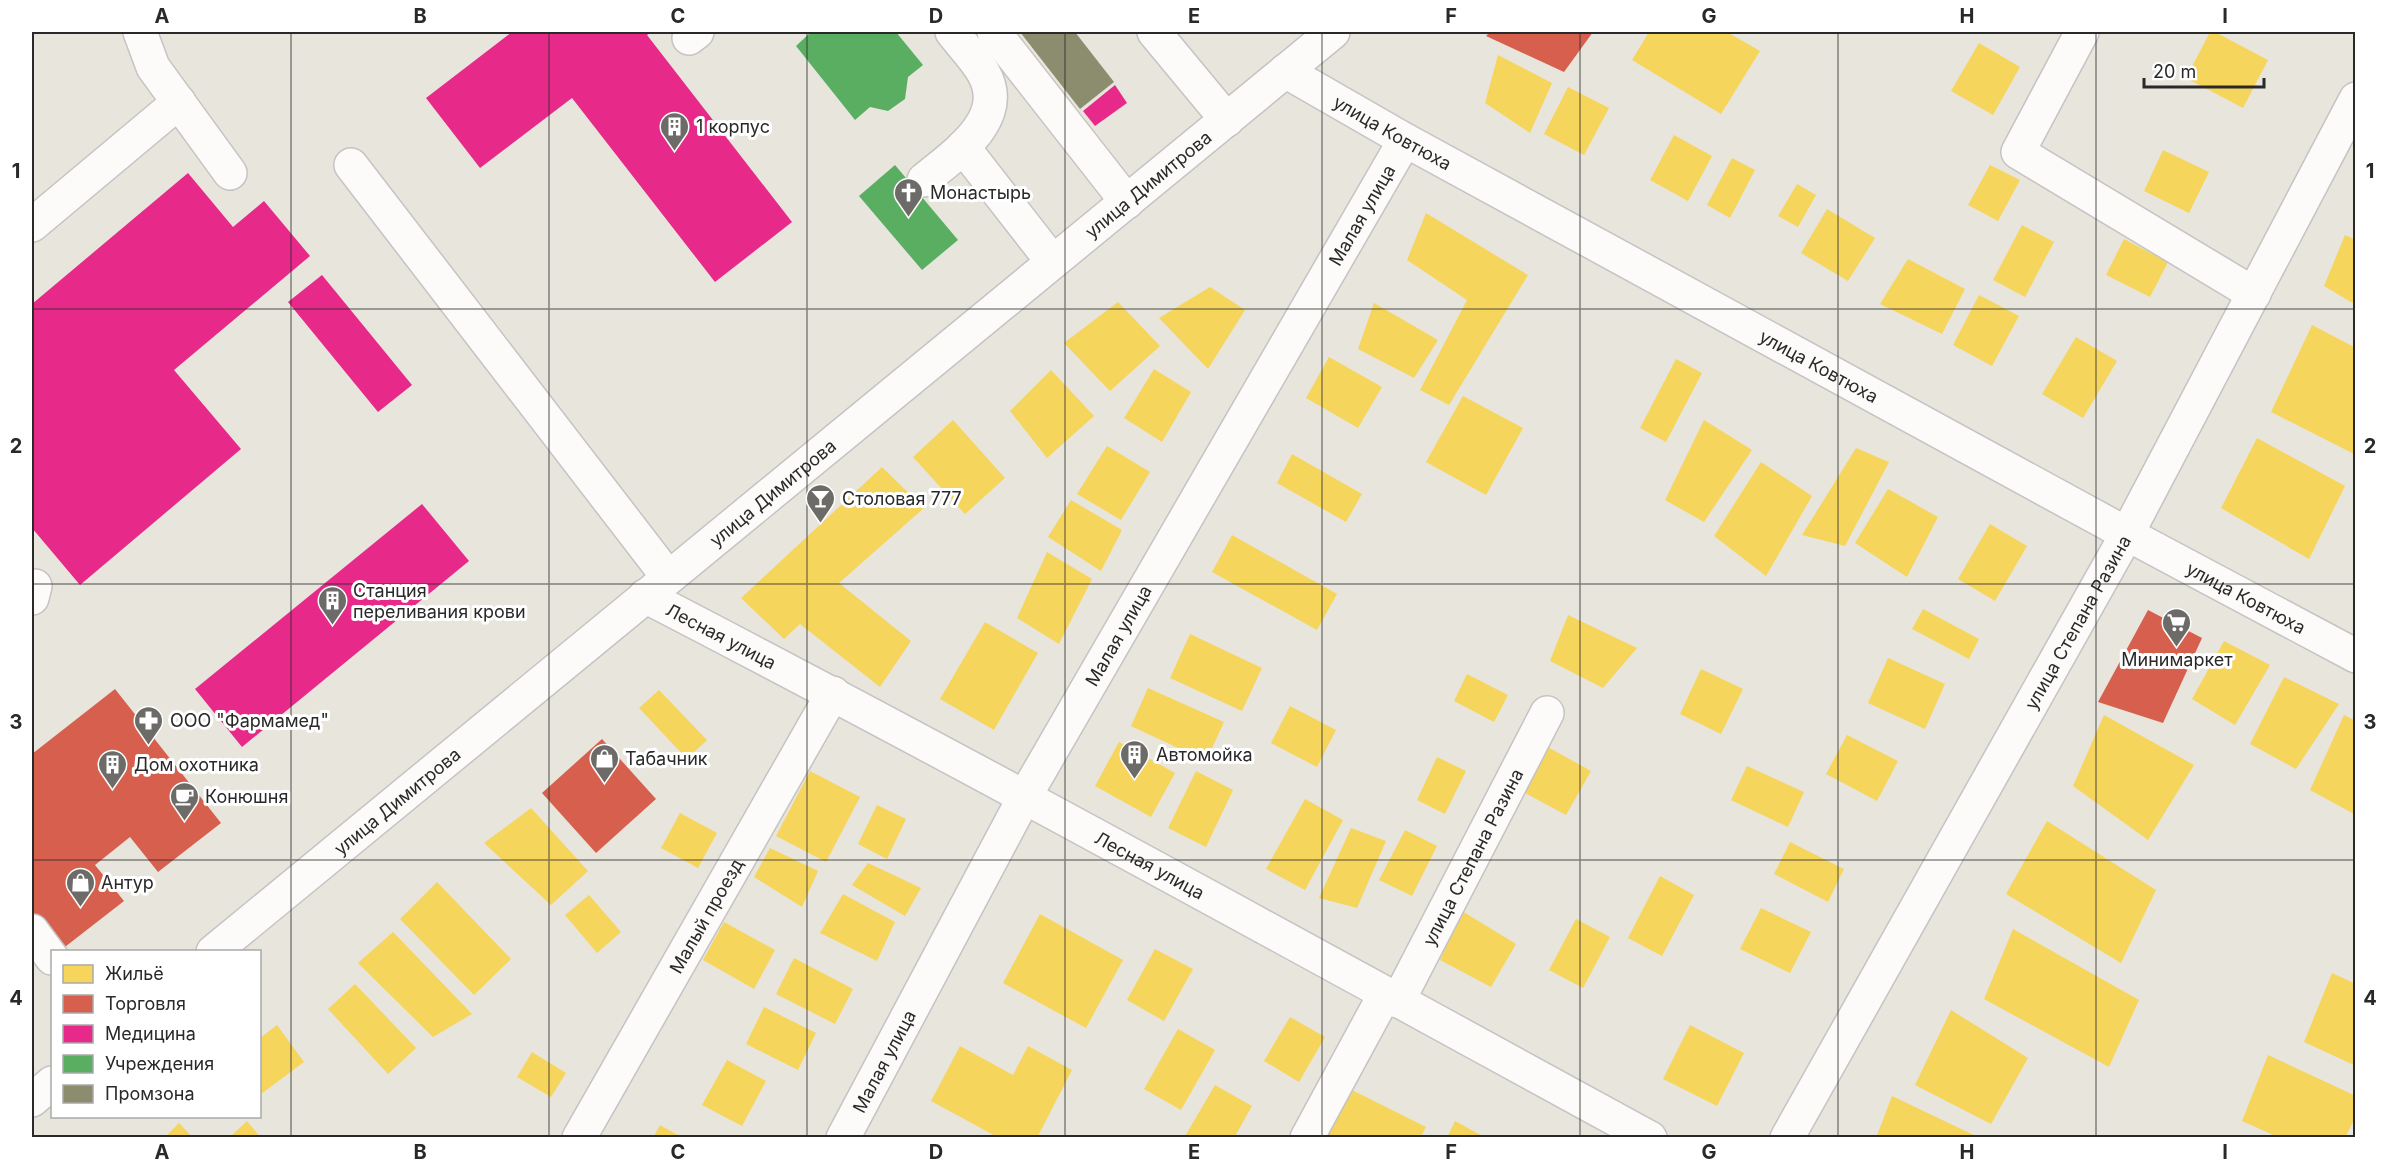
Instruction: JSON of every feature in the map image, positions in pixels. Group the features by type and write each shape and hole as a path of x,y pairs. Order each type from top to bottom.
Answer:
{"street":[{"path":"140,32 153,68 230,173"},
{"path":"924,180 963,147 983,125 992,101 984,73 952,32"},
{"path":"994,32 1127,202"},
{"path":"1154,32 1227,120"},
{"name":"улица Димитрова","path":"214,950 1334,32"},
{"path":"2082,32 2018,152 2254,294"},
{"name":"улица Ковтюха","path":"1285,71 1405,140 2355,656"},
{"name":"улица Степана Разина","path":"1787,1137 2127,534 2355,99"},
{"path":"32,225 179,102"},
{"name":"Малая улица","path":"843,1137 1025,796 1405,140"},
{"path":"963,147 1052,261"},
{"path":"351,165 656,586"},
{"name":"Лесная улица","path":"656,586 833,693 1650,1137"},
{"name":"Малый проезд","path":"579,1137 833,693"},
{"name":"улица Степана Разина","path":"1307,1137 1392,997 1547,713"},
{"path":"32,931 51,957"},
{"path":"32,1100 51,1084"}],"building: Жильё":[{"path":"1649,32 1727,32 1760,51 1721,114 1632,60"},
{"path":"2210,32 2215,32 2268,60 2243,108 2186,78"},
{"path":"1979,43 2020,67 1993,115 1951,91"},
{"path":"1498,55 1552,83 1530,133 1485,103"},
{"path":"1568,87 1609,108 1584,155 1544,134"},
{"path":"1674,135 1712,156 1688,201 1650,180"},
{"path":"2163,150 2209,172 2189,213 2144,191"},
{"path":"1732,158 1755,170 1730,218 1707,205"},
{"path":"1990,165 2020,180 1998,221 1968,205"},
{"path":"1797,184 1816,195 1798,227 1778,216"},
{"path":"1827,209 1875,238 1848,281 1801,253"},
{"path":"1426,213 1528,275 1449,405 1420,390 1467,300 1407,260"},
{"path":"2022,225 2054,242 2025,297 1993,280"},
{"path":"2345,235 2356,240 2356,305 2324,286"},
{"path":"2124,239 2168,262 2150,297 2106,275"},
{"path":"1908,259 1965,289 1942,334 1880,304"},
{"path":"1210,287 1245,310 1208,369 1159,318"},
{"path":"1979,295 2019,316 1992,366 1953,345"},
{"path":"1118,302 1160,346 1110,391 1064,343"},
{"path":"1374,303 1438,340 1414,378 1358,349"},
{"path":"2312,325 2356,348 2356,455 2271,412"},
{"path":"2076,337 2117,361 2083,418 2042,394"},
{"path":"1329,357 1382,387 1358,428 1306,398"},
{"path":"1676,359 1702,373 1666,442 1640,428"},
{"path":"1154,369 1191,392 1162,442 1124,418"},
{"path":"1051,370 1094,416 1047,458 1010,411"},
{"path":"1463,396 1523,428 1486,495 1426,462"},
{"path":"953,420 1005,478 965,514 913,457"},
{"path":"1704,420 1752,450 1704,522 1665,500"},
{"path":"2257,438 2345,486 2309,559 2221,508"},
{"path":"1107,446 1150,472 1121,520 1077,494"},
{"path":"1856,448 1889,462 1845,546 1802,535"},
{"path":"1292,454 1362,494 1346,522 1277,483"},
{"path":"1761,462 1812,496 1766,576 1714,536"},
{"path":"882,467 924,508 839,583 911,641 880,687 800,624 784,639 741,598"},
{"path":"1888,489 1938,517 1907,577 1855,543"},
{"path":"1071,500 1122,530 1101,571 1048,537"},
{"path":"1990,524 2027,546 1995,601 1958,579"},
{"path":"1232,535 1337,594 1317,630 1212,572"},
{"path":"1047,552 1092,579 1059,644 1017,618"},
{"path":"1923,609 1979,639 1969,659 1912,629"},
{"path":"1568,615 1637,648 1603,688 1550,661"},
{"path":"985,622 1038,653 994,730 940,699"},
{"path":"1190,634 1262,668 1242,711 1170,678"},
{"path":"2224,641 2270,665 2235,725 2192,699"},
{"path":"1888,658 1945,684 1925,729 1868,703"},
{"path":"1701,669 1743,689 1721,734 1680,714"},
{"path":"1467,674 1508,695 1494,722 1454,701"},
{"path":"2284,677 2339,704 2296,769 2250,744"},
{"path":"1148,688 1224,722 1206,761 1131,726"},
{"path":"659,690 707,740 687,759 639,708"},
{"path":"1290,706 1336,730 1317,767 1271,743"},
{"path":"2104,715 2194,765 2148,840 2073,786"},
{"path":"2344,715 2356,721 2356,815 2310,790"},
{"path":"1847,735 1898,761 1877,801 1826,774"},
{"name":"Автомойка","path":"1119,742 1175,773 1151,817 1095,786"},
{"path":"1546,746 1591,771 1566,815 1521,791"},
{"path":"1437,757 1466,771 1445,814 1417,800"},
{"path":"1747,766 1804,792 1788,827 1731,800"},
{"path":"810,771 860,797 826,862 776,836"},
{"path":"1196,771 1233,790 1206,847 1168,828"},
{"path":"1305,799 1343,820 1305,890 1266,869"},
{"path":"877,805 906,819 887,859 858,844"},
{"path":"531,808 588,871 551,905 484,843"},
{"path":"680,813 717,833 698,868 661,848"},
{"path":"2047,821 2156,890 2121,963 2006,894"},
{"path":"1351,828 1386,841 1357,908 1319,898"},
{"path":"1405,830 1437,846 1412,896 1379,880"},
{"path":"1790,842 1844,869 1828,902 1774,874"},
{"path":"770,848 818,871 802,907 754,877"},
{"path":"868,863 921,888 905,916 852,885"},
{"path":"1660,876 1694,895 1662,956 1628,938"},
{"path":"437,882 511,959 474,995 400,919"},
{"path":"843,894 895,922 877,961 820,933"},
{"path":"589,895 621,932 597,953 565,915"},
{"path":"1761,908 1811,932 1790,973 1740,949"},
{"path":"1462,911 1516,944 1491,987 1440,960"},
{"path":"1040,914 1123,960 1086,1028 1003,983"},
{"path":"1576,919 1610,937 1583,988 1549,970"},
{"path":"724,922 775,950 754,989 703,960"},
{"path":"2013,929 2139,1000 2109,1067 1984,999"},
{"path":"393,932 472,1014 433,1037 358,963"},
{"path":"1155,949 1193,969 1164,1021 1127,1000"},
{"path":"794,958 853,989 835,1024 776,994"},
{"path":"2332,973 2356,984 2356,1066 2304,1042"},
{"path":"355,984 416,1048 388,1074 328,1009"},
{"path":"764,1007 816,1033 798,1070 746,1044"},
{"path":"1951,1010 2028,1058 1991,1124 1915,1085"},
{"path":"1290,1017 1325,1037 1299,1082 1264,1061"},
{"path":"277,1025 304,1062 261,1094 261,1037"},
{"path":"1690,1025 1744,1053 1717,1106 1663,1079"},
{"path":"1178,1029 1215,1050 1181,1110 1144,1089"},
{"path":"960,1046 1013,1075 1028,1046 1072,1070 1037,1138 999,1138 931,1101"},
{"path":"532,1052 566,1073 551,1097 517,1077"},
{"path":"2268,1055 2356,1096 2356,1116 2345,1138 2280,1138 2242,1121"},
{"path":"727,1060 766,1081 742,1126 702,1105"},
{"path":"1215,1085 1252,1106 1234,1138 1184,1138"},
{"path":"1344,1086 1426,1127 1420,1138 1318,1138"},
{"path":"1892,1096 1980,1138 1876,1138"},
{"path":"247,1121 261,1138 229,1138"},
{"path":"1455,1121 1486,1138 1447,1138"},
{"path":"179,1123 193,1138 164,1138"},
{"path":"660,1125 683,1138 653,1138"}],"building: Торговля":[{"path":"1490,32 1593,32 1564,72 1486,36"},
{"path":"2148,610 2202,638 2163,723 2098,702"},
{"name":"Дом охотника","path":"115,689 221,823 158,872 130,837 95,865 124,901 61,950 32,913 32,754"},
{"path":"602,739 656,799 596,853 542,793"}],"building: Медицина":[{"name":"1 корпус","path":"512,32 652,32 647,35 792,222 715,282 572,98 480,168 426,98"},
{"path":"1115,85 1127,103 1095,126 1083,111"},
{"path":"188,173 233,227 264,201 310,256 174,370 241,449 80,585 32,528 32,304"},
{"path":"322,275 412,385 378,412 288,302"},
{"name":"Станция переливания крови","path":"422,504 469,561 242,747 195,689"}],"building: Учреждения":[{"path":"811,32 896,32 923,65 908,77 905,99 888,111 870,107 855,120 796,46"},
{"name":"Монастырь","path":"895,165 958,240 922,270 859,196"}],"building: Промзона":[{"path":"1020,32 1075,32 1114,82 1080,109"}],"place":[{"name":"1 корпус","path":"675,152"},
{"name":"Монастырь","path":"909,218"},
{"name":"Столовая 777","path":"821,524"},
{"name":"Станция переливания крови","path":"332,626"},
{"name":"Минимаркет","path":"2177,648"},
{"name":"ООО \"Фармамед\"","path":"149,746"},
{"name":"Автомойка","path":"1135,780"},
{"name":"Табачник","path":"604,784"},
{"name":"Дом охотника","path":"113,790"},
{"name":"Конюшня","path":"184,822"},
{"name":"Антур","path":"80,908"}]}
